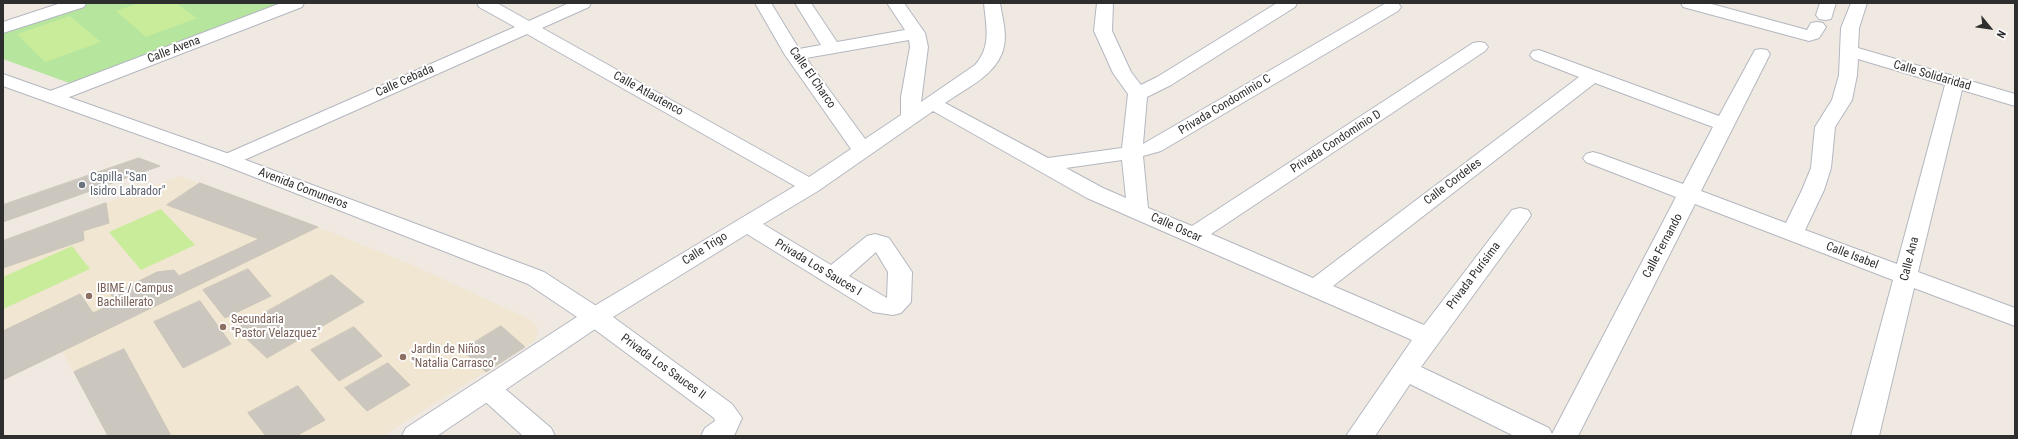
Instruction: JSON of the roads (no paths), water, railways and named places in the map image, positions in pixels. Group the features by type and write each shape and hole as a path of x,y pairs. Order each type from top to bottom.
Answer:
{"street":[{"path":"3,28 78,3"},
{"name":"Calle Avena","path":"52,97 296,3"},
{"name":"Calle Atlautenco","path":"485,3 810,186"},
{"name":"Calle Cebada","path":"228,160 583,3"},
{"name":"Calle El Charco","path":"763,3 794,55 864,151"},
{"path":"803,3 832,48"},
{"path":"895,3 916,33 919,47 911,97 911,118"},
{"name":"Calle Trigo","path":"416,436 595,317 810,186 864,151 982,69 992,59 996,47 992,3"},
{"path":"1105,3 1103,31 1122,73 1138,94 1132,153 1138,212"},
{"path":"1138,94 1164,81 1289,3"},
{"path":"1689,3 1809,36 1813,34 1823,15"},
{"path":"1792,233 1813,190 1820,168 1825,126 1842,100 1848,75 1850,28 1859,3"},
{"name":"Privada Condominio C","path":"1045,165 1132,153 1154,147 1392,7"},
{"path":"794,55 916,33"},
{"name":"Privada Condominio D","path":"1193,236 1479,47"},
{"name":"Calle Solidaridad","path":"1849,51 2015,100"},
{"name":"Calle Fernando","path":"1564,436 1690,195 1761,54"},
{"path":"1539,55 1725,125"},
{"name":"Calle Cordeles","path":"1314,289 1592,75"},
{"name":"Avenida Comuneros","path":"3,80 228,160 536,278 595,317"},
{"name":"Calle Ana","path":"1865,436 1955,82"},
{"name":"Calle Oscar","path":"932,103 1095,193 1428,337"},
{"name":"Calle Isabel","path":"1594,158 2015,317"},
{"name":"Privada Purísima","path":"1360,436 1428,337 1520,215"},
{"name":"Privada Los Sauces I","path":"746,224 832,277 881,306 893,307 899,302 900,272 881,243 875,241 870,244 832,277"},
{"name":"Privada Los Sauces II","path":"595,317 723,411 722,427"},
{"path":"1405,370 1539,436"},
{"path":"488,388 541,436"}],"place":[{"name":"Capilla \"San Isidro Labrador\"","path":"82,185"},
{"name":"IBIME / Campus Bachillerato","path":"89,296"},
{"name":"Secundaria \"Pastor Velazquez\"","path":"223,327"},
{"name":"Jardin de Niños \"Natalia Carrasco\"","path":"403,357"}]}
